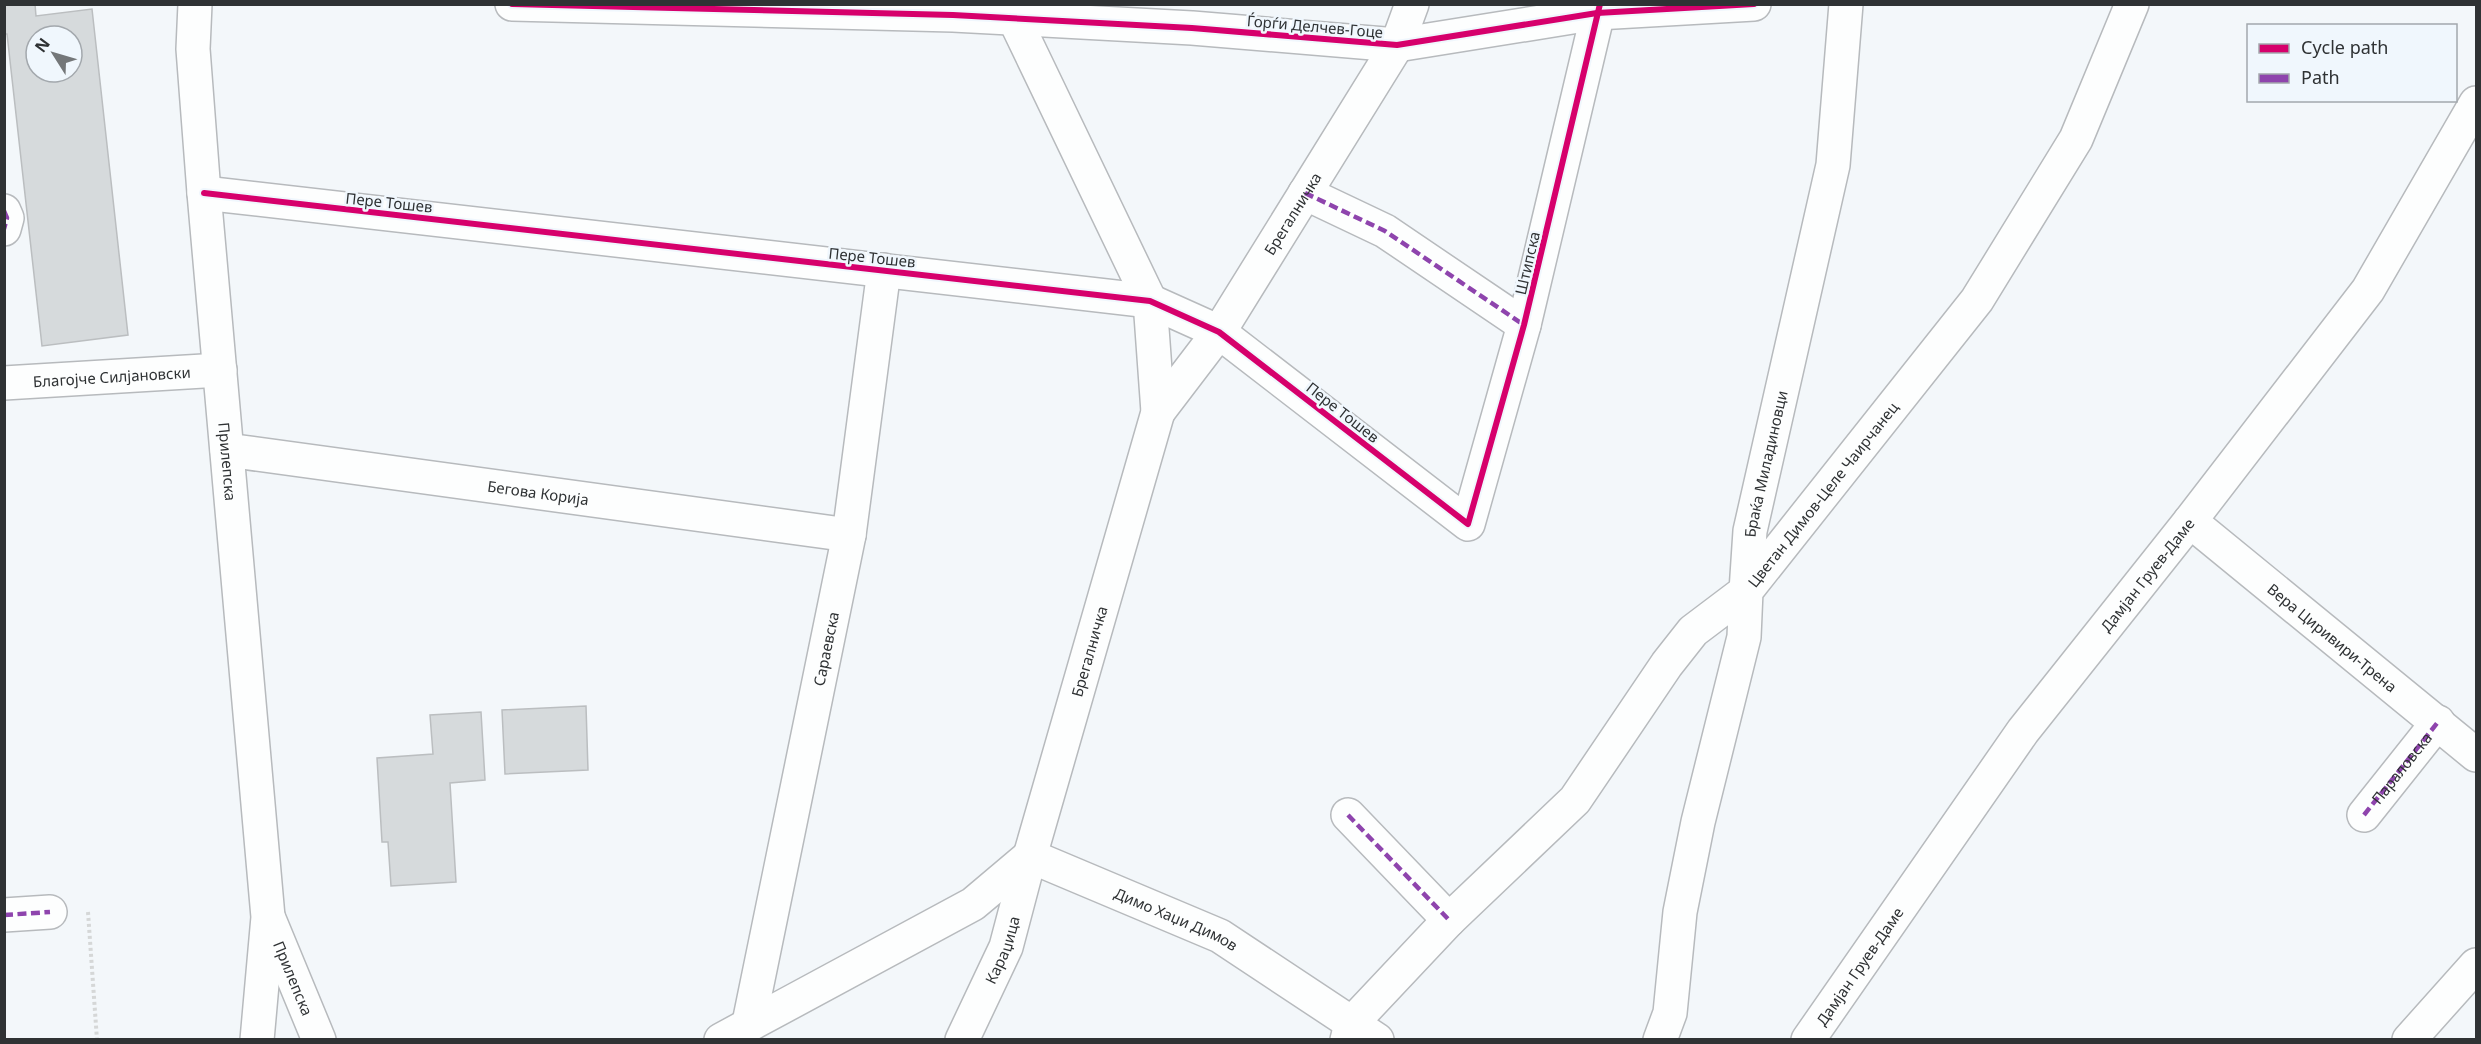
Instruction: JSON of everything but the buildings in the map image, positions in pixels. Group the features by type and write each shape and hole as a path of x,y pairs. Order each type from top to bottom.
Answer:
{"street":[{"name":"Прилепска","path":"195,4 194,49 204,193 268,917 257,1040"},
{"name":"Ѓорѓи Делчев-Гоце","path":"512,4 956,10 1016,20 1197,16 1397,45 1599,9 1754,4"},
{"name":"Брегалничка","path":"1158,412 1219,332 1397,45 1412,4"},
{"name":"Браќа Миладиновци","path":"1746,591 1750,531 1833,165 1846,4"},
{"name":"Цветан Димов-Целе Чаирчанец","path":"1660,1040 1670,1013 1680,912 1698,822 1744,637 1746,591 1977,300 2076,139 2132,4"},
{"name":"Штипска","path":"1468,524 1524,325 1599,9"},
{"name":"Брегалничка","path":"1016,20 1150,301 1158,412 1030,856"},
{"name":"Дамјан Груев-Даме","path":"1808,1040 2023,731 2190,521 2368,290 2476,103"},
{"name":"Пере Тошев","path":"204,193 1150,301 1219,332 1468,524"},
{"name":"Штипска","path":"1305,193 1385,231 1524,325"},
{"path":"4,211 7,218 4,230"},
{"name":"Сараевска","path":"749,1023 849,535 884,270"},
{"name":"Благојче Силјановски","path":"4,384 219,370"},
{"name":"Бегова Корија","path":"227,450 849,535"},
{"name":"Вера Циривири-Трена","path":"2190,521 2476,755"},
{"path":"1358,1034 1449,920 1575,800 1667,664 1693,631 1746,591"},
{"name":"Параловска","path":"2364,815 2438,722"},
{"path":"1348,815 1449,920"},
{"path":"721,1040 973,904 1030,856"},
{"name":"Караџица","path":"962,1040 1006,947 1030,856"},
{"name":"Димо Хаџи Димов","path":"1030,856 1220,936 1358,1034"},
{"path":"973,904 1006,947"},
{"path":"4,915 50,912"},
{"name":"Прилепска","path":"268,917 319,1040"},
{"path":"2409,1040 2476,965"}],"path":[{"path":"50,912 88,908 97,1040"}],"marked path":[{"path":"1305,193 1385,231 1524,325"},
{"path":"4,211 7,218 4,229"},
{"path":"2364,815 2438,722"},
{"path":"1348,815 1449,920"},
{"path":"4,915 50,912"}],"cycle path":[{"path":"512,4 953,15 1192,28 1397,45 1597,13 1754,4"},
{"path":"204,193 1150,301 1219,332 1468,524 1524,325 1600,4"}]}
